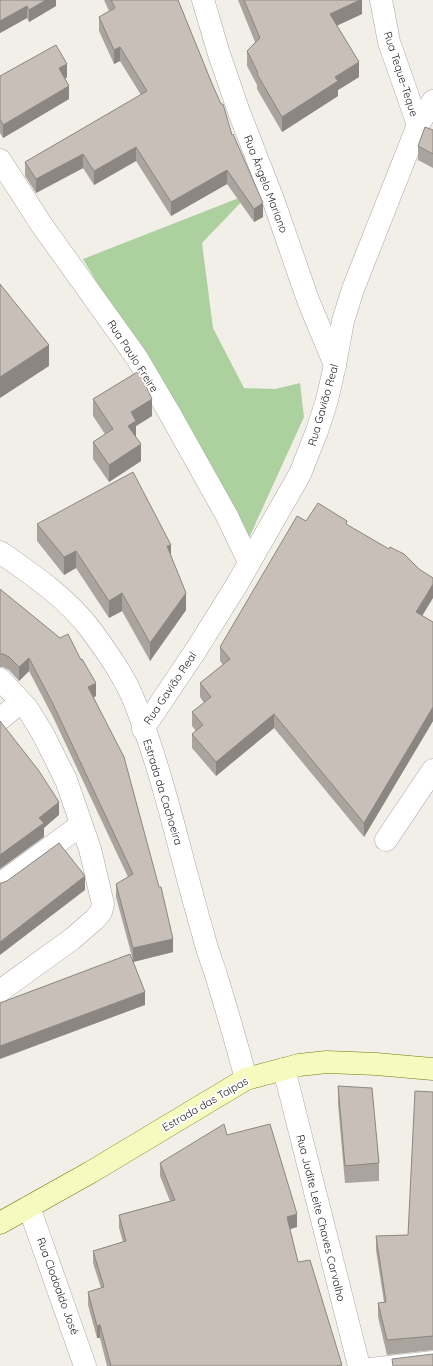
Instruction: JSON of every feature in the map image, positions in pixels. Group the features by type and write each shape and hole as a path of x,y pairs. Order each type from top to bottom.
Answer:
{"main road":[{"name":"Estrada das Taipas","path":"0,1223 91,1172 246,1079 299,1065 327,1062 376,1064 433,1069"}],"street":[{"name":"Rua Ângelo Mariano","path":"203,0 219,54 239,112 274,202 308,300 335,365"},
{"name":"Rua Teque-Teque","path":"381,0 389,42 418,125"},
{"name":"Rua Gavião Real","path":"143,729 236,586 300,474 317,431 327,400 343,320 353,289 418,125 433,101"},
{"name":"Rua Paulo Freire","path":"0,160 41,224 137,358 227,516 249,562"},
{"name":"Estrada da Cachoeira","path":"0,552 39,579 60,596 76,613 91,630 120,675 134,702 162,780 204,938 246,1079"},
{"path":"0,679 27,708 43,734 66,780 90,849 103,904 101,912 94,920 72,939 0,991"},
{"path":"0,719 21,702"},
{"path":"386,840 433,770"},
{"path":"0,884 81,825"},
{"name":"Rua Judite Leite Chaves Carvalho","path":"284,1069 359,1366"},
{"name":"Rua Clodoaldo José","path":"29,1207 85,1366"}],"lane":[{"path":"370,1366 433,1359"}],"green space":[{"path":"249,194 202,243 213,328 244,388 275,389 300,383 304,417 248,540 83,259"}],"building":[{"path":"0,0 46,0 29,10 27,6 0,21"},
{"path":"111,0 178,0 213,86 221,104 223,104 232,135 233,134 263,203 254,209 227,170 171,202 136,147 94,171 83,154 36,179 25,162 147,91 120,47 114,50 99,17 115,8"},
{"path":"244,0 360,0 330,14 359,62 335,77 338,81 282,117 257,74 258,73 247,51 260,38"},
{"path":"56,45 67,64 59,68 69,86 3,125 0,119 0,76"},
{"path":"425,127 433,130 433,154 418,146"},
{"path":"0,284 49,345 0,377"},
{"path":"139,371 152,399 131,412 136,421 128,426 141,444 109,465 93,442 113,429 93,399"},
{"path":"133,472 171,545 167,546 186,593 150,643 122,593 109,601 76,551 64,557 37,524"},
{"path":"318,503 347,521 346,524 389,549 390,547 404,554 419,569 433,578 433,584 416,612 433,622 433,707 364,823 274,714 216,762 192,734 203,725 192,712 211,697 200,683 230,659 220,647 297,516 306,521"},
{"path":"0,589 60,638 68,634 81,660 82,659 96,683 88,687 124,757 159,887 161,887 173,939 133,948 116,884 133,874 53,704 29,658 19,667 9,657 0,654"},
{"path":"0,721 39,771 59,802 39,818 44,823 0,855"},
{"path":"59,843 85,876 0,942 0,883 7,881"},
{"path":"130,954 145,992 0,1046 0,1003"},
{"path":"338,1086 372,1088 379,1163 345,1166"},
{"path":"415,1091 433,1092 433,1336 387,1340 378,1303 386,1302 376,1236 408,1235"},
{"path":"224,1124 227,1135 270,1124 297,1214 287,1217 298,1262 310,1260 342,1365 111,1366 100,1325 97,1326 88,1292 104,1287 93,1251 126,1241 119,1215 175,1200 160,1163"},
{"path":"433,1354 433,1366 393,1366 392,1359"}]}
